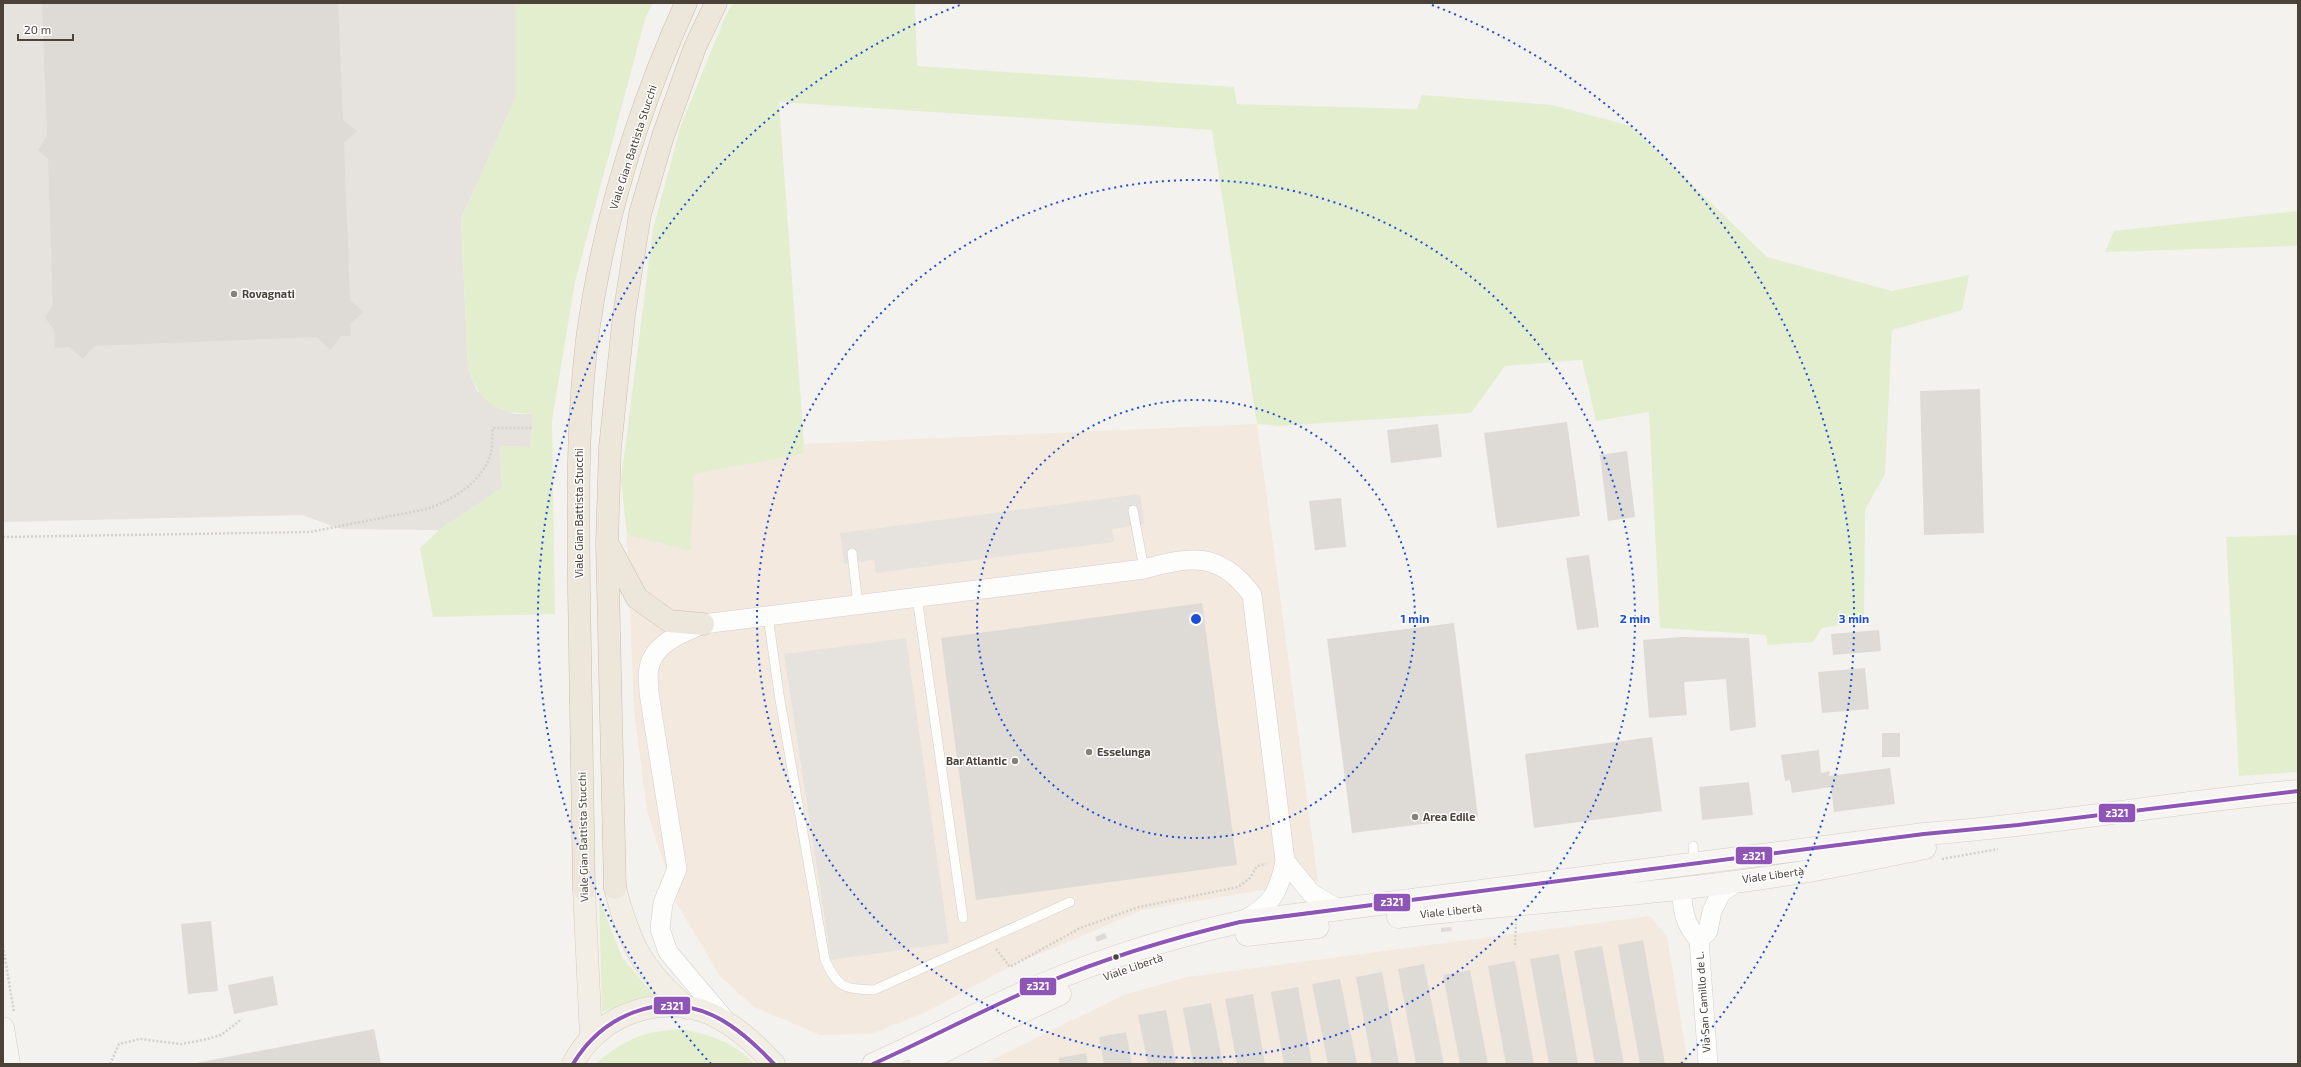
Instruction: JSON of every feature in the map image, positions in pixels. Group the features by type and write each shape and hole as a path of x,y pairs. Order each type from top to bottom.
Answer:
{"highway":[{"name":"Viale Gian Battista Stucchi","path":"584,889 578,454 588,333 600,263 617,192 641,115 671,37 686,3"},
{"path":"615,888 607,543 610,448 624,315 640,214 663,136 694,47 716,3"},
{"path":"607,543 637,598 669,621 703,624"}],"main road":[{"path":"2003,828 2240,796 2298,791"},
{"name":"Viale Libertà","path":"873,1064 993,1007 1081,970 1154,944 1240,922 1338,909 1694,855 1753,856 1924,834 2003,828"},
{"name":"Viale Libertà","path":"920,1064 1052,997 1150,961 1226,939 1415,915 1681,887 1803,872 1924,848 2003,828"},
{"path":"615,888 626,928 644,964 663,987 687,1008"},
{"name":"Viale Gian Battista Stucchi","path":"584,889 590,1038"},
{"path":"573,1064 590,1038 618,1018 635,1011 668,1006 704,1011 749,1038 774,1064"},
{"path":"9,1024 9,1064"}],"street":[{"path":"729,1025 668,952 660,929 663,902 677,869 649,693 649,668 656,652 678,635 703,624 1144,569 1195,558 1225,567 1241,580 1252,595 1285,861 1278,889 1268,904 1240,922"},
{"path":"1285,861 1311,893 1338,909"},
{"path":"1681,887 1684,916 1688,928 1699,940 1708,931 1712,911 1721,893 1739,880"},
{"name":"Via San Camillo de L.","path":"1699,940 1708,1064"}],"lane":[{"path":"1133,510 1144,569"},
{"path":"852,553 858,605"},
{"path":"917,597 963,918"},
{"path":"768,616 779,694 825,960 833,977 849,989 874,990 1070,902"}],"path":[{"path":"3,537 310,532 427,509 445,503 478,476 490,454 493,428 532,428"},
{"path":"1515,945 1516,922"},
{"path":"3,946 9,1024"},
{"path":"110,1064 119,1044 140,1039 181,1044 204,1040 221,1035 242,1019"}],"shaded area":[{"name":"Rovagnati","path":"3,3 515,3 515,99 461,219 468,369 477,391 514,414 533,414 530,447 500,446 502,488 439,530 341,529 302,515 3,522"},
{"path":"3,324 8,443 3,444"},
{"path":"1257,424 1318,881 1143,910 1013,965 926,1012 871,1034 820,1035 754,1007 720,976 677,904 647,811 634,710 627,535 691,551 693,474 803,454 804,444"},
{"path":"1140,494 1144,524 1112,529 1114,542 876,573 874,560 844,564 840,533"},
{"path":"906,638 949,943 831,960 784,654"},
{"path":"1650,916 1667,937 1688,1064 984,1064 1123,995 1187,977"}],"green space":[{"path":"515,3 653,3 645,19 575,282 552,421 555,614 433,617 420,548 439,530 502,488 500,446 530,447 533,414 508,411 499,409 492,405 479,391 468,369 461,219 515,99"},
{"path":"733,3 915,3 917,66 1234,87 1237,104 1417,109 1422,95 1552,105 1631,126 1767,257 1892,291 1969,275 1962,310 1892,330 1885,474 1865,510 1864,621 1822,628 1813,642 1767,645 1766,635 1660,628 1649,412 1596,421 1582,360 1505,366 1471,413 1279,426 1257,424 1212,130 779,102 804,444 803,454 694,474 691,551 627,535 621,480 653,229 681,125 725,17"},
{"path":"2298,211 2298,246 2105,252 2114,231"},
{"path":"2298,535 2298,772 2239,776 2226,537"},
{"path":"599,899 622,957 654,995 602,1012"},
{"path":"682,1029 721,1040 739,1050 754,1064 595,1064 616,1048 635,1038 656,1032"}],"building":[{"path":"42,3 338,3 343,120 357,131 344,143 350,300 364,312 350,324 351,336 341,336 330,350 317,337 94,346 83,359 69,347 55,348 54,330 45,318 53,305 48,159 38,150 47,136"},
{"path":"1980,389 1984,533 1924,535 1920,391"},
{"path":"1567,422 1580,516 1497,528 1484,433"},
{"path":"1438,424 1442,457 1391,463 1387,430"},
{"path":"1627,451 1635,517 1608,521 1600,455"},
{"path":"1341,498 1346,547 1315,550 1309,501"},
{"path":"1589,555 1599,627 1577,630 1566,558"},
{"name":"Esselunga","path":"1202,603 1237,865 976,900 941,638"},
{"path":"1454,623 1478,817 1352,833 1327,639"},
{"path":"1879,630 1881,651 1833,655 1831,634"},
{"path":"1681,637 1749,638 1756,727 1730,731 1726,679 1684,682 1687,715 1649,718 1643,640"},
{"path":"1865,668 1869,709 1822,713 1818,672"},
{"path":"1882,733 1900,733 1900,757 1882,757"},
{"path":"1652,737 1662,811 1534,828 1525,754"},
{"path":"1819,750 1821,773 1830,771 1829,776 1890,768 1895,804 1834,812 1831,787 1792,793 1790,780 1785,781 1781,755"},
{"path":"1749,782 1753,815 1702,820 1699,787"},
{"path":"211,921 218,991 188,994 181,924"},
{"path":"1451,927 1452,931 1441,932 1441,928"},
{"path":"1105,933 1107,938 1097,942 1095,937"},
{"path":"1643,940 1665,1064 1640,1064 1618,945"},
{"path":"1602,946 1624,1064 1595,1064 1574,951"},
{"path":"1559,954 1578,1064 1549,1064 1530,959"},
{"path":"1515,961 1534,1064 1506,1064 1488,966"},
{"path":"1424,964 1444,1064 1416,1064 1398,969"},
{"path":"1470,970 1488,1064 1460,1064 1443,975"},
{"path":"1382,972 1399,1064 1372,1064 1356,977"},
{"path":"273,976 278,1005 234,1014 228,985"},
{"path":"1340,979 1357,1064 1328,1064 1312,984"},
{"path":"1298,987 1312,1064 1284,1064 1271,992"},
{"path":"1253,994 1265,1064 1237,1064 1225,999"},
{"path":"1211,1003 1223,1064 1193,1064 1183,1008"},
{"path":"1166,1010 1176,1064 1148,1064 1138,1015"},
{"path":"374,1029 381,1064 196,1064 196,1063"},
{"path":"1126,1032 1132,1064 1104,1064 1099,1037"},
{"path":"1086,1053 1088,1064 1060,1064 1059,1058"}],"transit line":[{"name":"z321","path":"873,1064 999,1004 1065,975 1139,949 1240,922 1924,834 2018,825 2298,791"},
{"name":"z321","path":"573,1064 585,1047 599,1033 615,1021 633,1012 652,1007 672,1006 692,1008 721,1019 745,1036 774,1064"}],"place":[{"name":"Rovagnati","path":"234,294"},
{"name":"Esselunga","path":"1089,752"},
{"name":"Bar Atlantic","path":"1015,761"},
{"name":"Area Edile","path":"1415,817"}]}
